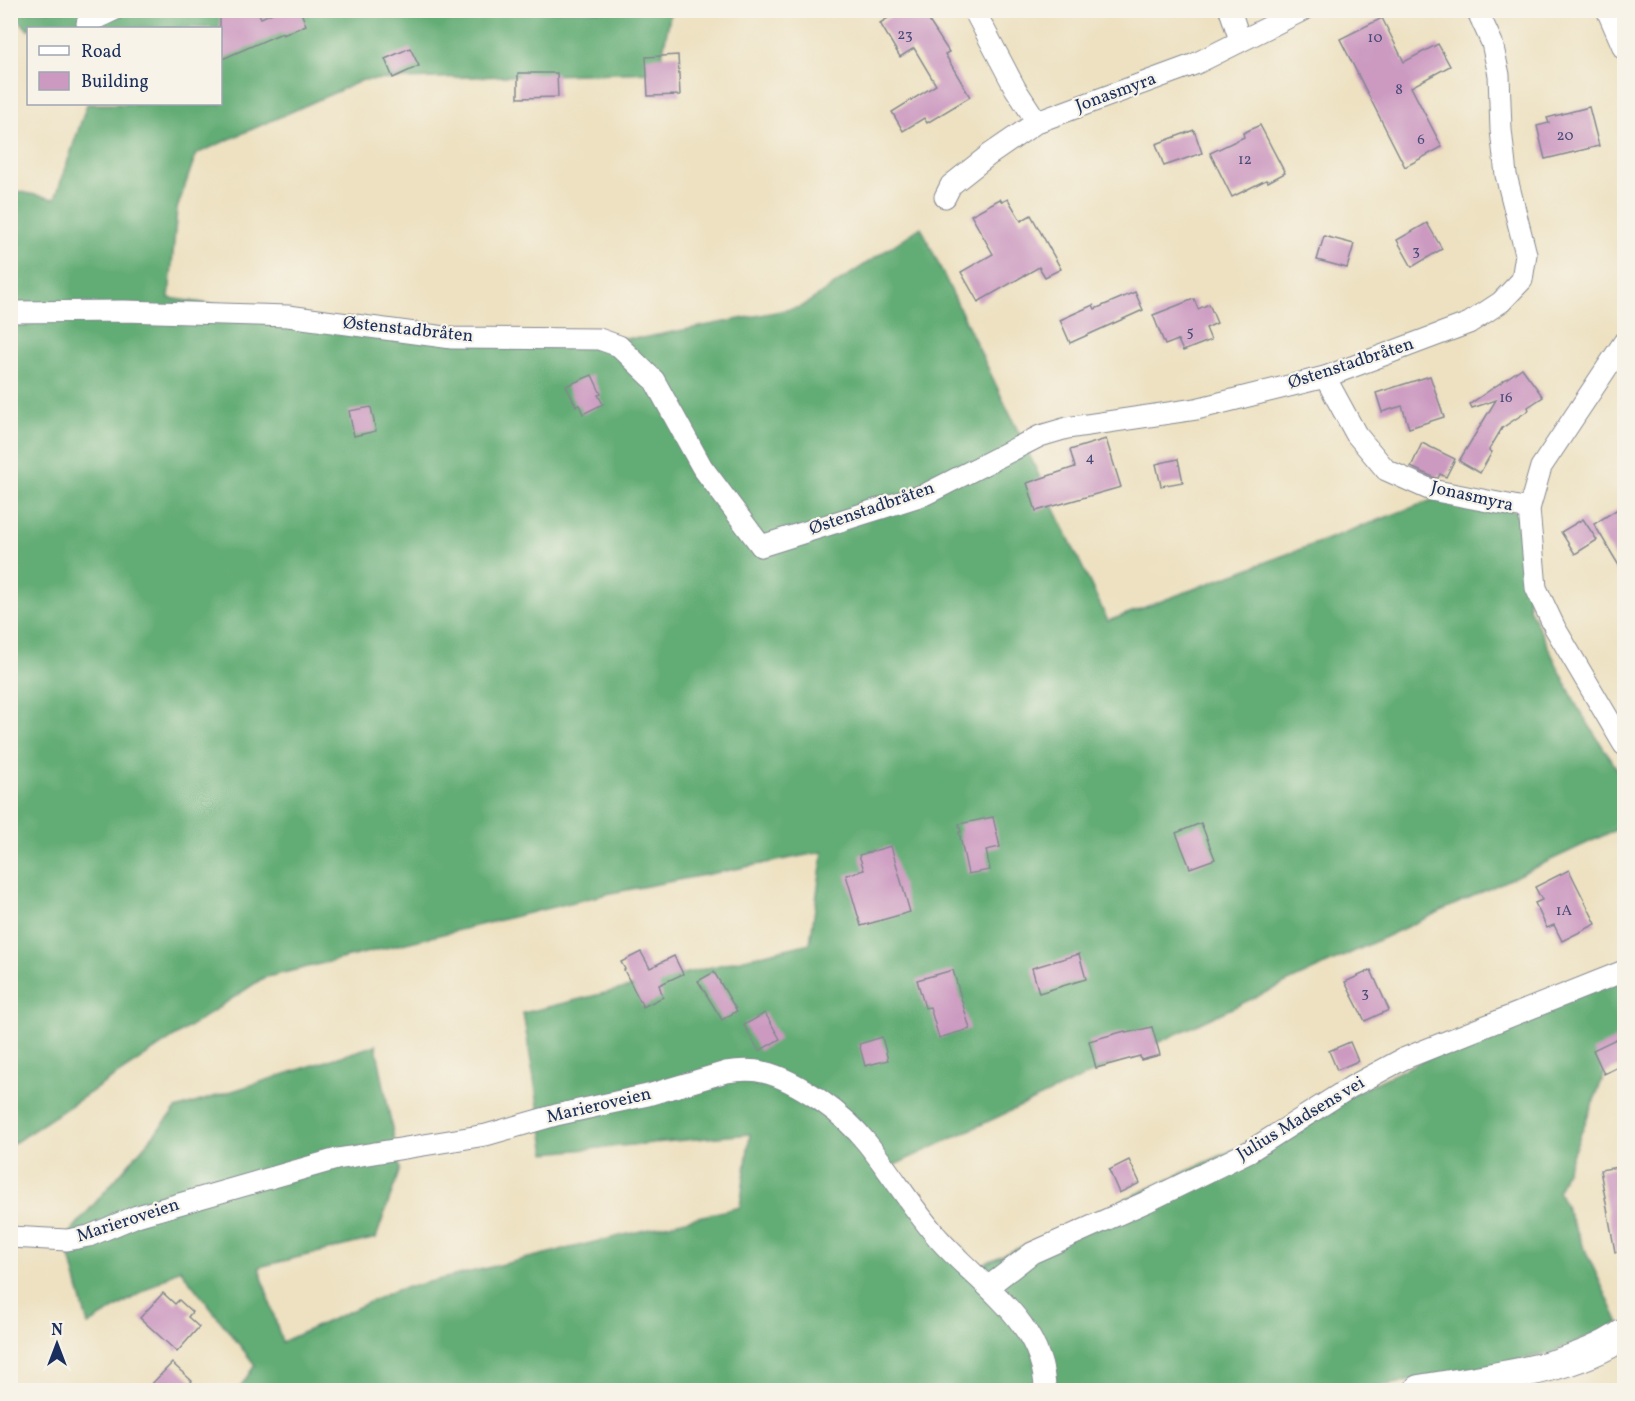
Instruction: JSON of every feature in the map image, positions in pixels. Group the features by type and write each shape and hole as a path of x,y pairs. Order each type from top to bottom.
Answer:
{"main road":[{"path":"1419,1390 1468,1386 1554,1364 1589,1352 1624,1334"}],"street":[{"path":"87,22 114,10"},
{"path":"974,10 1014,88 1037,122"},
{"path":"1230,10 1240,40"},
{"name":"Jonasmyra","path":"945,197 951,185 988,155 1037,122 1195,64 1303,10"},
{"name":"Østenstadbråten","path":"10,312 124,311 288,316 452,338 599,339 619,346 654,380 702,467 761,546 926,494 1040,436 1068,428 1196,409 1325,377 1469,323 1501,302 1522,280 1526,254 1506,175 1501,130 1499,75 1492,43 1477,10"},
{"path":"1607,10 1624,49"},
{"name":"Jonasmyra","path":"1624,342 1541,467 1528,509 1536,588 1555,628 1624,746"},
{"name":"Jonasmyra","path":"1325,377 1356,434 1386,470 1431,490 1528,509"},
{"name":"Julius Madsens vei","path":"988,1286 1032,1253 1146,1202 1250,1151 1351,1088 1403,1059 1624,971"},
{"name":"Marieroveien","path":"10,1237 78,1239 102,1232 137,1216 337,1159 478,1137 556,1115 648,1095 713,1075 750,1070 771,1074 802,1089 855,1129 879,1158 918,1215 952,1254 988,1286 1024,1326 1037,1350 1045,1377 1045,1390"}],"green space":[{"path":"11,11 671,11 659,72 363,80 196,154 177,209 169,298 423,334 642,338 801,307 921,227 1108,621 1440,497 1522,513 1529,608 1578,708 1624,780 1624,826 888,1168 979,1266 1266,1135 1624,965 1624,1025 1558,1191 1619,1323 1551,1353 1359,1390 238,1390 255,1365 180,1269 88,1325 65,1238 176,1109 376,1045 400,1169 376,1238 259,1267 282,1342 396,1290 740,1207 750,1134 546,1153 523,1013 810,943 823,852 611,893 263,978 11,1145 11,190 55,199 87,105 222,105 222,27 27,27 27,29"}],"building":[{"path":"220,10 257,10 261,18 279,10 300,10 306,25 222,59 222,27 220,27"},
{"path":"901,10 922,10 949,52 945,54 970,97 927,123 924,118 903,131 892,112 936,85 914,48 900,57 880,23"},
{"path":"1382,18 1404,62 1438,44 1450,66 1411,87 1442,147 1405,167 1340,39"},
{"path":"410,48 419,66 393,78 385,59"},
{"path":"678,55 680,95 648,96 646,57"},
{"path":"518,73 557,73 558,97 518,98"},
{"path":"1589,107 1599,146 1545,159 1537,126 1549,123 1547,118"},
{"path":"1260,125 1285,173 1232,197 1210,153 1244,137 1243,133"},
{"path":"1194,130 1202,153 1164,166 1156,144"},
{"path":"1000,199 1002,202 1008,199 1021,221 1031,215 1061,269 1045,277 1039,267 978,302 961,272 993,254 971,215"},
{"path":"1427,223 1442,249 1412,267 1397,240"},
{"path":"1324,236 1354,244 1347,268 1317,260"},
{"path":"1135,292 1143,310 1070,343 1060,320 1093,305 1095,309"},
{"path":"1194,299 1198,309 1209,304 1217,323 1206,328 1211,340 1183,351 1178,340 1165,345 1153,315"},
{"path":"1522,368 1543,397 1528,407 1529,410 1502,428 1489,450 1492,452 1480,473 1459,461 1496,400 1472,408 1470,404"},
{"path":"592,375 603,404 583,414 579,405 576,406 566,386"},
{"path":"1430,376 1444,417 1409,428 1402,406 1382,412 1376,393"},
{"path":"371,407 376,431 354,436 349,411"},
{"path":"1106,439 1121,487 1036,511 1027,483 1075,467 1070,450"},
{"path":"1422,443 1455,459 1446,477 1440,474 1438,478 1435,478 1411,467"},
{"path":"1178,459 1183,482 1161,486 1156,464"},
{"path":"1624,505 1624,574 1594,524"},
{"path":"1583,519 1597,540 1575,554 1561,532"},
{"path":"993,817 1000,847 986,850 990,870 968,874 959,824"},
{"path":"1201,823 1215,859 1190,868 1176,833"},
{"path":"891,846 910,912 861,926 846,875 864,870 859,855"},
{"path":"1569,870 1596,924 1562,941 1554,925 1547,928 1535,903 1542,900 1535,887"},
{"path":"641,952 650,968 674,956 683,974 659,985 663,997 643,1007 621,962"},
{"path":"1079,954 1086,979 1039,993 1032,968"},
{"path":"953,970 970,1029 939,1038 930,1007 925,1008 917,980"},
{"path":"1371,970 1389,1010 1365,1021 1345,982"},
{"path":"714,972 737,1011 722,1020 698,981"},
{"path":"765,1013 780,1039 759,1051 744,1025"},
{"path":"1152,1027 1160,1055 1141,1060 1140,1056 1096,1068 1089,1041 1125,1031 1126,1033"},
{"path":"882,1037 888,1060 865,1066 859,1044"},
{"path":"1620,1037 1624,1047 1624,1064 1604,1074 1593,1050"},
{"path":"1350,1042 1358,1061 1337,1070 1329,1051"},
{"path":"1129,1160 1140,1183 1119,1193 1109,1170"},
{"path":"1624,1166 1624,1251 1615,1252 1600,1170"},
{"path":"163,1293 175,1304 179,1300 192,1312 188,1317 199,1327 177,1352 140,1318"},
{"path":"172,1363 192,1381 183,1390 146,1390"}]}
